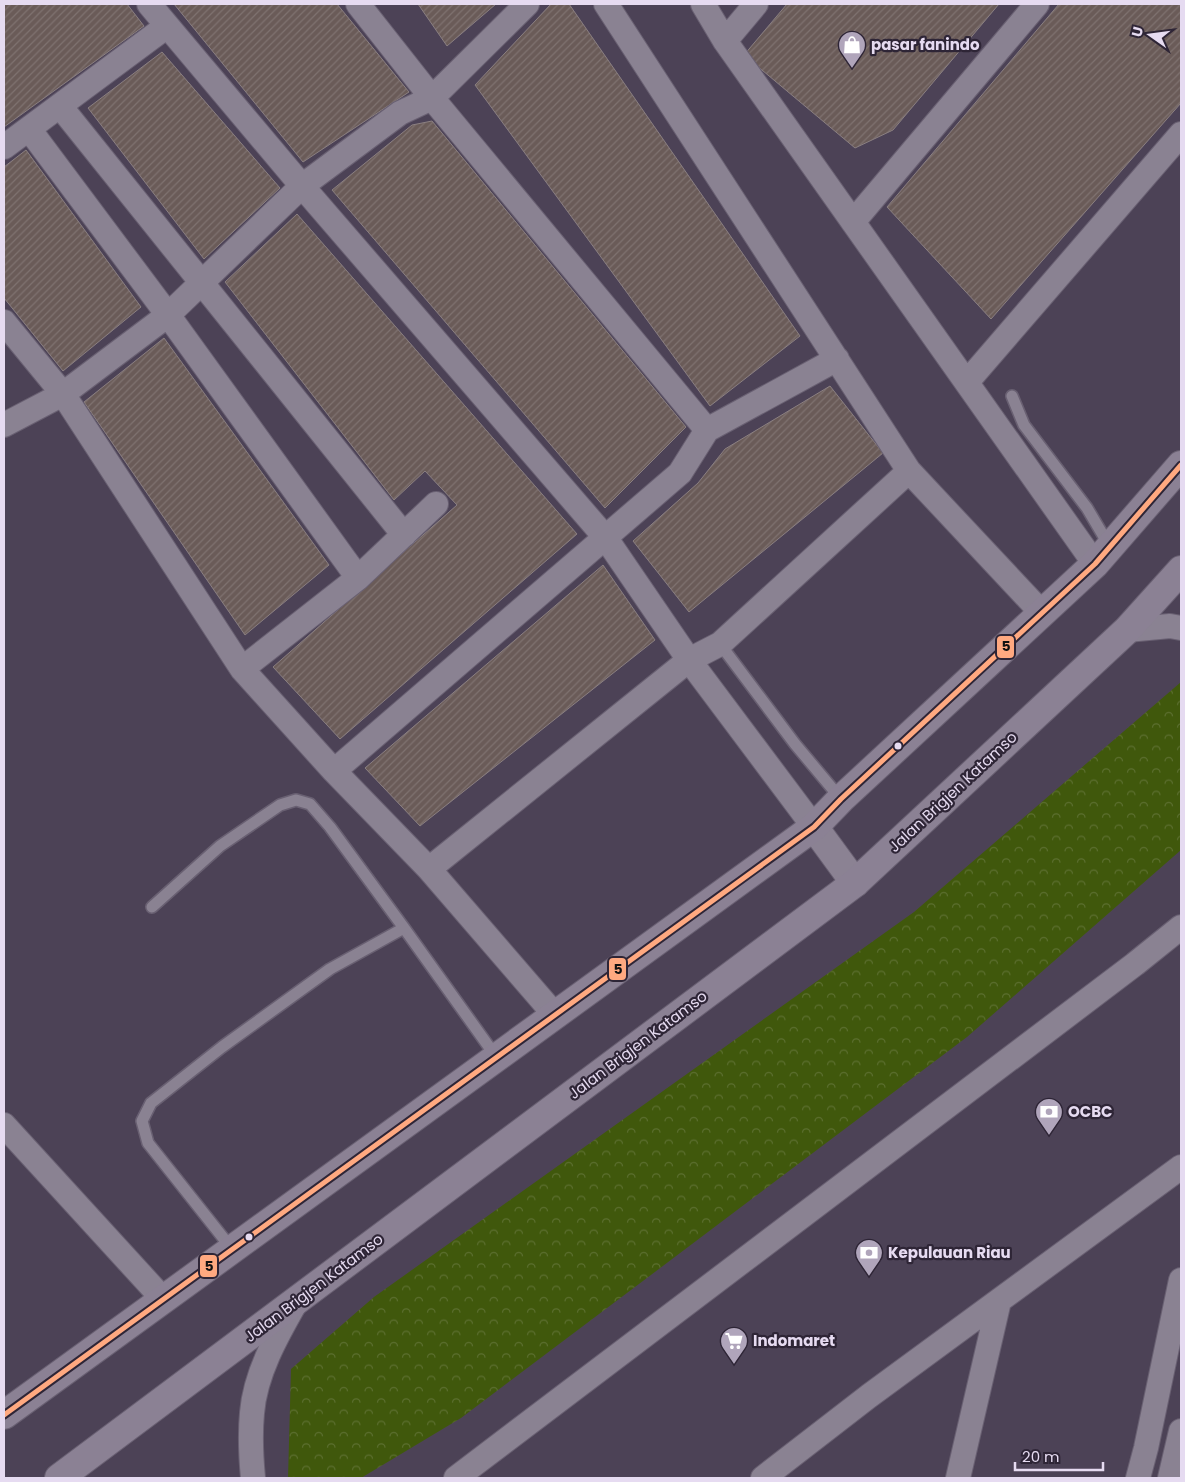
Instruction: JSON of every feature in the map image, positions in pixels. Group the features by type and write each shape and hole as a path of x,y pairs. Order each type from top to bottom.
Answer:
{"highway":[{"path":"4,1414 814,827 841,799 1103,555 1181,465"},
{"name":"Jalan Brigjen Katamso","path":"59,1478 856,882 1127,630 1181,570"}],"main road":[{"path":"814,827 856,882"}],"street":[{"path":"149,4 302,186 605,537 689,660 814,827"},
{"path":"358,4 432,98 707,430"},
{"path":"4,425 63,394 168,315 302,186 400,113 432,98 527,4"},
{"path":"606,4 908,471 1042,613"},
{"path":"703,4 725,40 967,382 1103,555"},
{"path":"725,40 756,4"},
{"path":"853,222 1037,4"},
{"path":"4,147 167,26"},
{"path":"60,106 404,535"},
{"path":"29,129 168,315 358,578"},
{"path":"967,382 1181,134"},
{"path":"4,322 63,394 242,669 334,771 430,869 555,1015"},
{"path":"334,771 680,473 707,430 837,359"},
{"path":"430,869 689,660 720,644 908,471"},
{"path":"242,669 358,578 436,504"},
{"path":"1127,630 1170,626 1181,628"},
{"path":"456,1478 1181,927"},
{"path":"4,1125 163,1299"},
{"path":"763,1478 869,1396 1181,1167"},
{"path":"1138,1478 1181,1280"},
{"path":"958,1478 999,1301"},
{"path":"253,1478 251,1451 252,1411 258,1384 272,1345 296,1302"},
{"path":"1170,1478 1179,1455 1181,1431"},
{"path":"1146,1448 1179,1455"}],"lane":[{"path":"1012,396 1024,425 1087,508 1103,555"},
{"path":"720,644 807,758 841,799"},
{"path":"152,907 220,846 280,805 296,800 310,804 404,928 497,1058"},
{"path":"232,1249 148,1143 142,1121 151,1103 222,1047 330,969 404,928"}],"green space":[{"path":"1181,682 1181,850 967,1037 461,1418 361,1478 288,1478 291,1369 374,1297 914,912"}],"building":[{"path":"4,4 127,4 144,26 4,127"},
{"path":"174,4 337,4 409,92 303,162"},
{"path":"418,4 496,4 447,46"},
{"path":"551,4 569,4 800,336 710,406 475,85"},
{"name":"pasar fanindo","path":"787,4 999,4 893,130 855,148 744,55"},
{"path":"1059,4 1181,4 1181,103 991,319 887,207"},
{"path":"162,52 280,188 204,259 88,108"},
{"path":"432,121 686,427 605,508 332,190 412,125"},
{"path":"26,150 141,307 63,371 4,298 4,167"},
{"path":"297,214 577,534 340,739 273,667 457,505 425,471 394,500 225,282"},
{"path":"164,338 329,565 245,635 84,402"},
{"path":"830,386 883,453 689,612 633,541 698,483 725,449"},
{"path":"603,565 655,640 420,826 365,768"}],"transit line":[{"name":"5","path":"4,1415 814,827 841,799 1095,564 1181,465"}],"place":[{"name":"pasar fanindo","path":"852,69"},
{"name":"OCBC","path":"1049,1136"},
{"name":"Kepulauan Riau","path":"869,1277"},
{"name":"Indomaret","path":"734,1365"}]}
